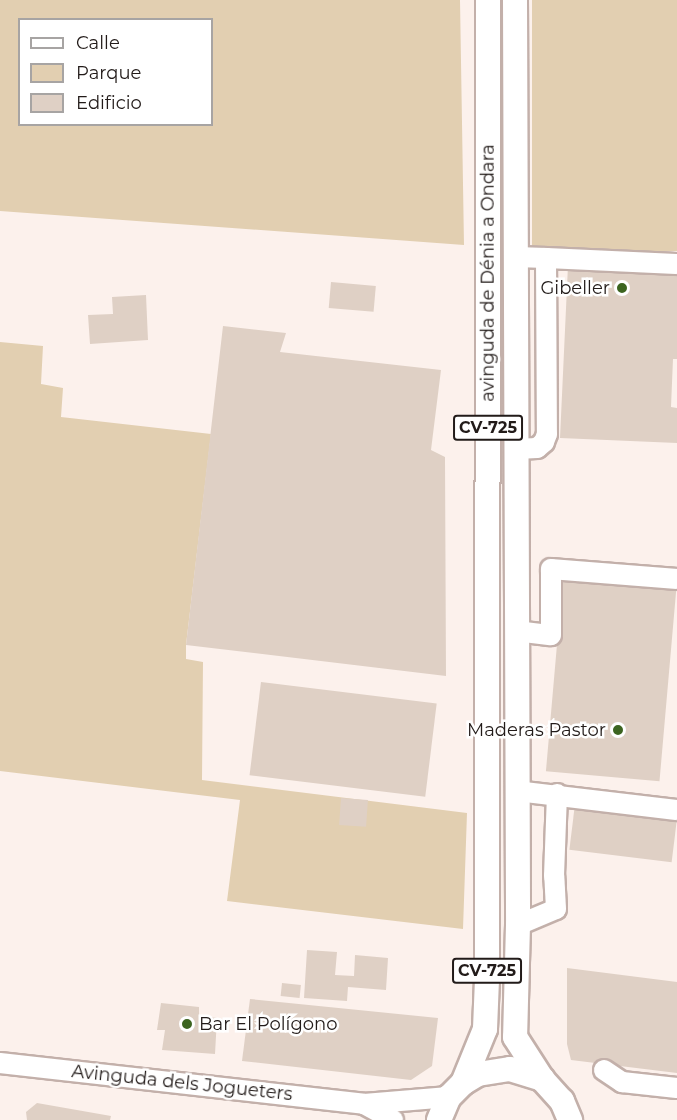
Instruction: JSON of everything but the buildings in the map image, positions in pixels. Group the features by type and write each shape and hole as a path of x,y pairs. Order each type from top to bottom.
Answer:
{"main road":[{"name":"avinguda de Dénia a Ondara","path":"456,1090 484,1029 487,980 488,0"},
{"name":"avinguda de Dénia a Ondara","path":"515,0 518,925 516,1037 542,1079"},
{"path":"456,1090 478,1074 502,1069 526,1072 542,1079"},
{"name":"CV-725","path":"542,1079 562,1101 570,1120"},
{"name":"CV-725","path":"439,1120 456,1090"}],"street":[{"path":"516,257 677,264"},
{"path":"516,449 537,448 544,442 547,434 546,258"},
{"path":"516,631 551,635 551,569 677,579"},
{"path":"517,790 677,810"},
{"path":"518,925 556,909 554,876 557,794"},
{"name":"Avinguda dels Jogueters","path":"0,1063 364,1104 456,1090"},
{"path":"604,1070 622,1082 677,1088"},
{"name":"Avinguda dels Jogueters","path":"364,1104 393,1120"}],"green space":[{"path":"0,0 460,0 464,245 0,211"},
{"path":"532,0 677,0 677,251 532,251"},
{"path":"0,342 43,346 41,384 63,388 61,417 211,434 186,645 186,659 203,662 202,780 467,813 463,929 227,901 240,800 0,771"}],"place":[{"name":"Gibeller","path":"622,288"},
{"name":"Maderas Pastor","path":"618,730"},
{"name":"Bar El Polígono","path":"187,1024"}]}
